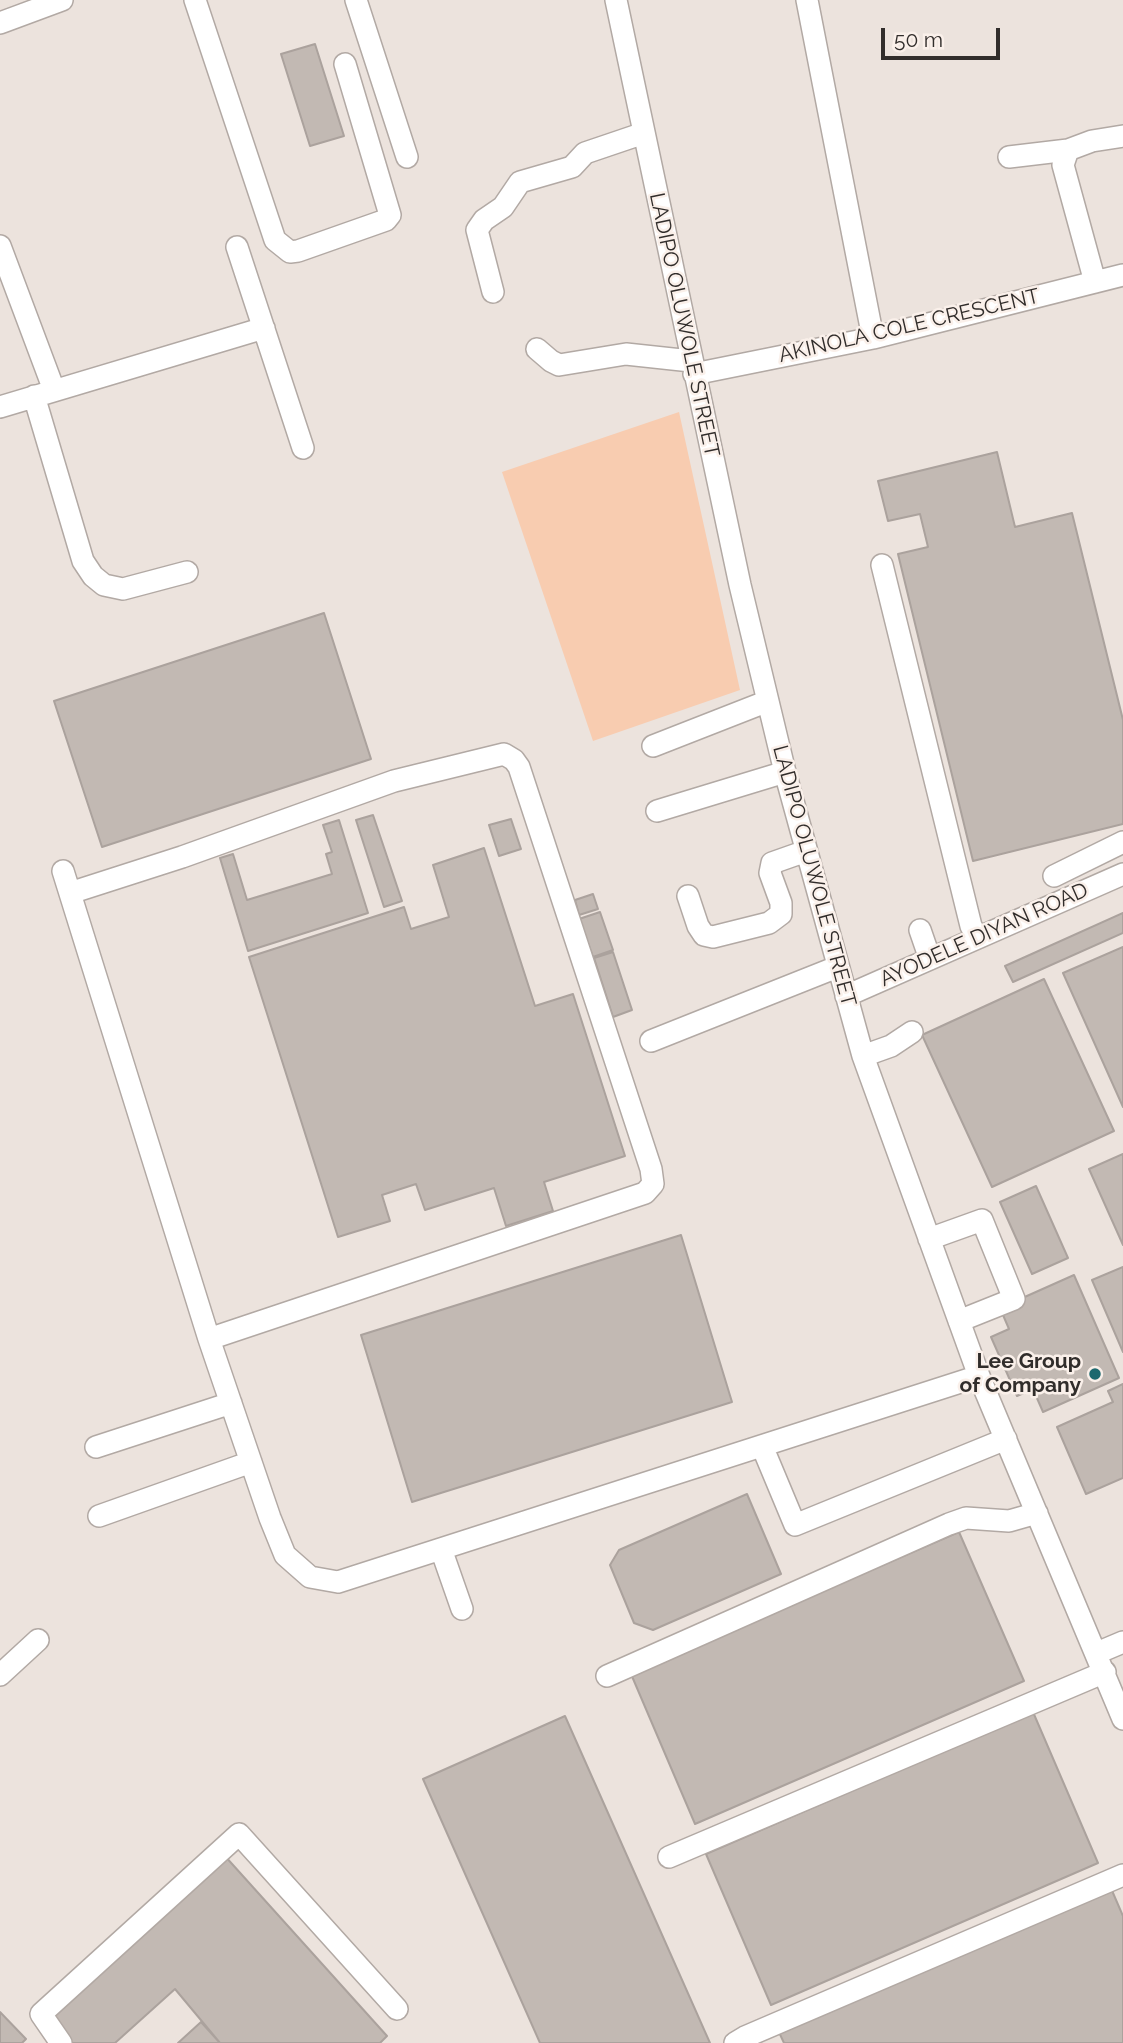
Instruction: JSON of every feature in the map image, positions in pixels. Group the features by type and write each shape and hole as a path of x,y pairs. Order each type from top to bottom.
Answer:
{"street":[{"path":"0,23 62,0"},
{"path":"195,0 275,240 290,251 298,251 386,220 390,215 345,64"},
{"path":"356,0 407,157"},
{"name":"LADIPO OLUWOLE STREET","path":"615,0 740,586 785,772 863,1056 979,1376 1123,1719"},
{"path":"807,0 873,338"},
{"path":"493,292 477,230 484,220 503,207 520,182 572,166 584,153 643,133"},
{"path":"1009,157 1068,150 1091,141 1123,136"},
{"path":"1068,150 1063,165 1095,282"},
{"path":"0,246 44,393 83,561 93,576 104,585 123,589 187,572"},
{"path":"237,247 303,448"},
{"name":"AKINOLA COLE CRESCENT","path":"537,349 559,365 626,354 693,368 873,338 1123,275"},
{"path":"0,407 264,328"},
{"path":"882,565 971,926 978,938"},
{"path":"653,746 768,701"},
{"path":"70,893 182,857 394,781 504,754 519,767 651,1169 653,1184 645,1193 209,1339"},
{"path":"657,811 785,772"},
{"path":"1054,876 1123,842"},
{"path":"688,895 698,926 704,935 713,937 769,923 781,914 781,903 770,873 772,863 806,851"},
{"path":"63,871 209,1339 251,1462 285,1555 310,1577 338,1583 979,1376"},
{"name":"AYODELE DIYAN ROAD","path":"846,996 1123,874"},
{"path":"920,930 930,959"},
{"path":"651,1041 838,967"},
{"path":"863,1056 891,1046 912,1032"},
{"path":"929,1239 982,1220 1014,1299 959,1321"},
{"path":"96,1447 231,1403"},
{"path":"762,1446 795,1525 1006,1439"},
{"path":"99,1516 251,1462"},
{"path":"607,1676 949,1524 966,1518 1009,1521 1037,1513"},
{"path":"441,1549 461,1609"},
{"path":"0,1675 38,1640"},
{"path":"669,1857 1101,1662 1123,1642"},
{"path":"61,2043 41,2014 239,1834 397,2009"},
{"path":"735,2043 745,2036 1123,1875"}],"shaded area":[{"path":"679,412 740,690 593,741 502,472"}],"building":[{"path":"315,44 344,136 310,146 281,54"},
{"path":"997,452 1015,527 1072,513 1123,720 1123,824 973,861 898,554 928,547 920,514 888,521 878,481"},
{"path":"324,613 371,759 102,847 54,701"},
{"path":"373,815 402,901 384,907 356,820"},
{"path":"511,819 521,849 499,856 489,825"},
{"path":"339,820 368,913 248,951 220,858 233,854 247,900 332,874 326,854 332,852 323,825"},
{"path":"484,848 535,1006 573,994 625,1156 544,1182 553,1211 506,1226 494,1188 425,1210 416,1184 382,1195 390,1221 338,1237 249,957 404,907 411,929 449,917 433,865"},
{"path":"593,894 598,909 579,915 575,900"},
{"path":"600,912 613,950 593,957 579,919"},
{"path":"1123,913 1123,933 1013,982 1005,966"},
{"path":"1123,947 1123,1107 1063,973"},
{"path":"613,952 632,1010 613,1017 594,958"},
{"path":"1044,979 1114,1131 992,1187 922,1035"},
{"path":"1123,1154 1123,1245 1089,1169"},
{"path":"1036,1186 1068,1258 1032,1274 1000,1202"},
{"path":"681,1235 732,1402 412,1502 361,1335"},
{"path":"1123,1267 1123,1352 1092,1280"},
{"path":"1074,1275 1119,1378 1043,1412 1033,1389 1017,1396 991,1337 1009,1329 1000,1308"},
{"path":"1123,1384 1123,1478 1086,1494 1057,1427 1113,1402 1108,1391"},
{"path":"747,1494 781,1574 653,1630 634,1623 610,1565 619,1550"},
{"path":"959,1532 1024,1681 695,1824 631,1674"},
{"path":"1033,1712 1098,1863 771,2005 706,1854"},
{"path":"565,1716 710,2043 540,2043 423,1779"},
{"path":"224,1855 387,2036 380,2043 220,2043 175,1989 115,2043 68,2043 45,2017"},
{"path":"1110,1886 1123,1916 1123,2043 784,2043 777,2028"},
{"path":"0,2012 26,2039 22,2043 0,2043"},
{"path":"201,2022 220,2043 178,2043"}],"place":[{"name":"Lee Group of Company","path":"1095,1374"}]}
